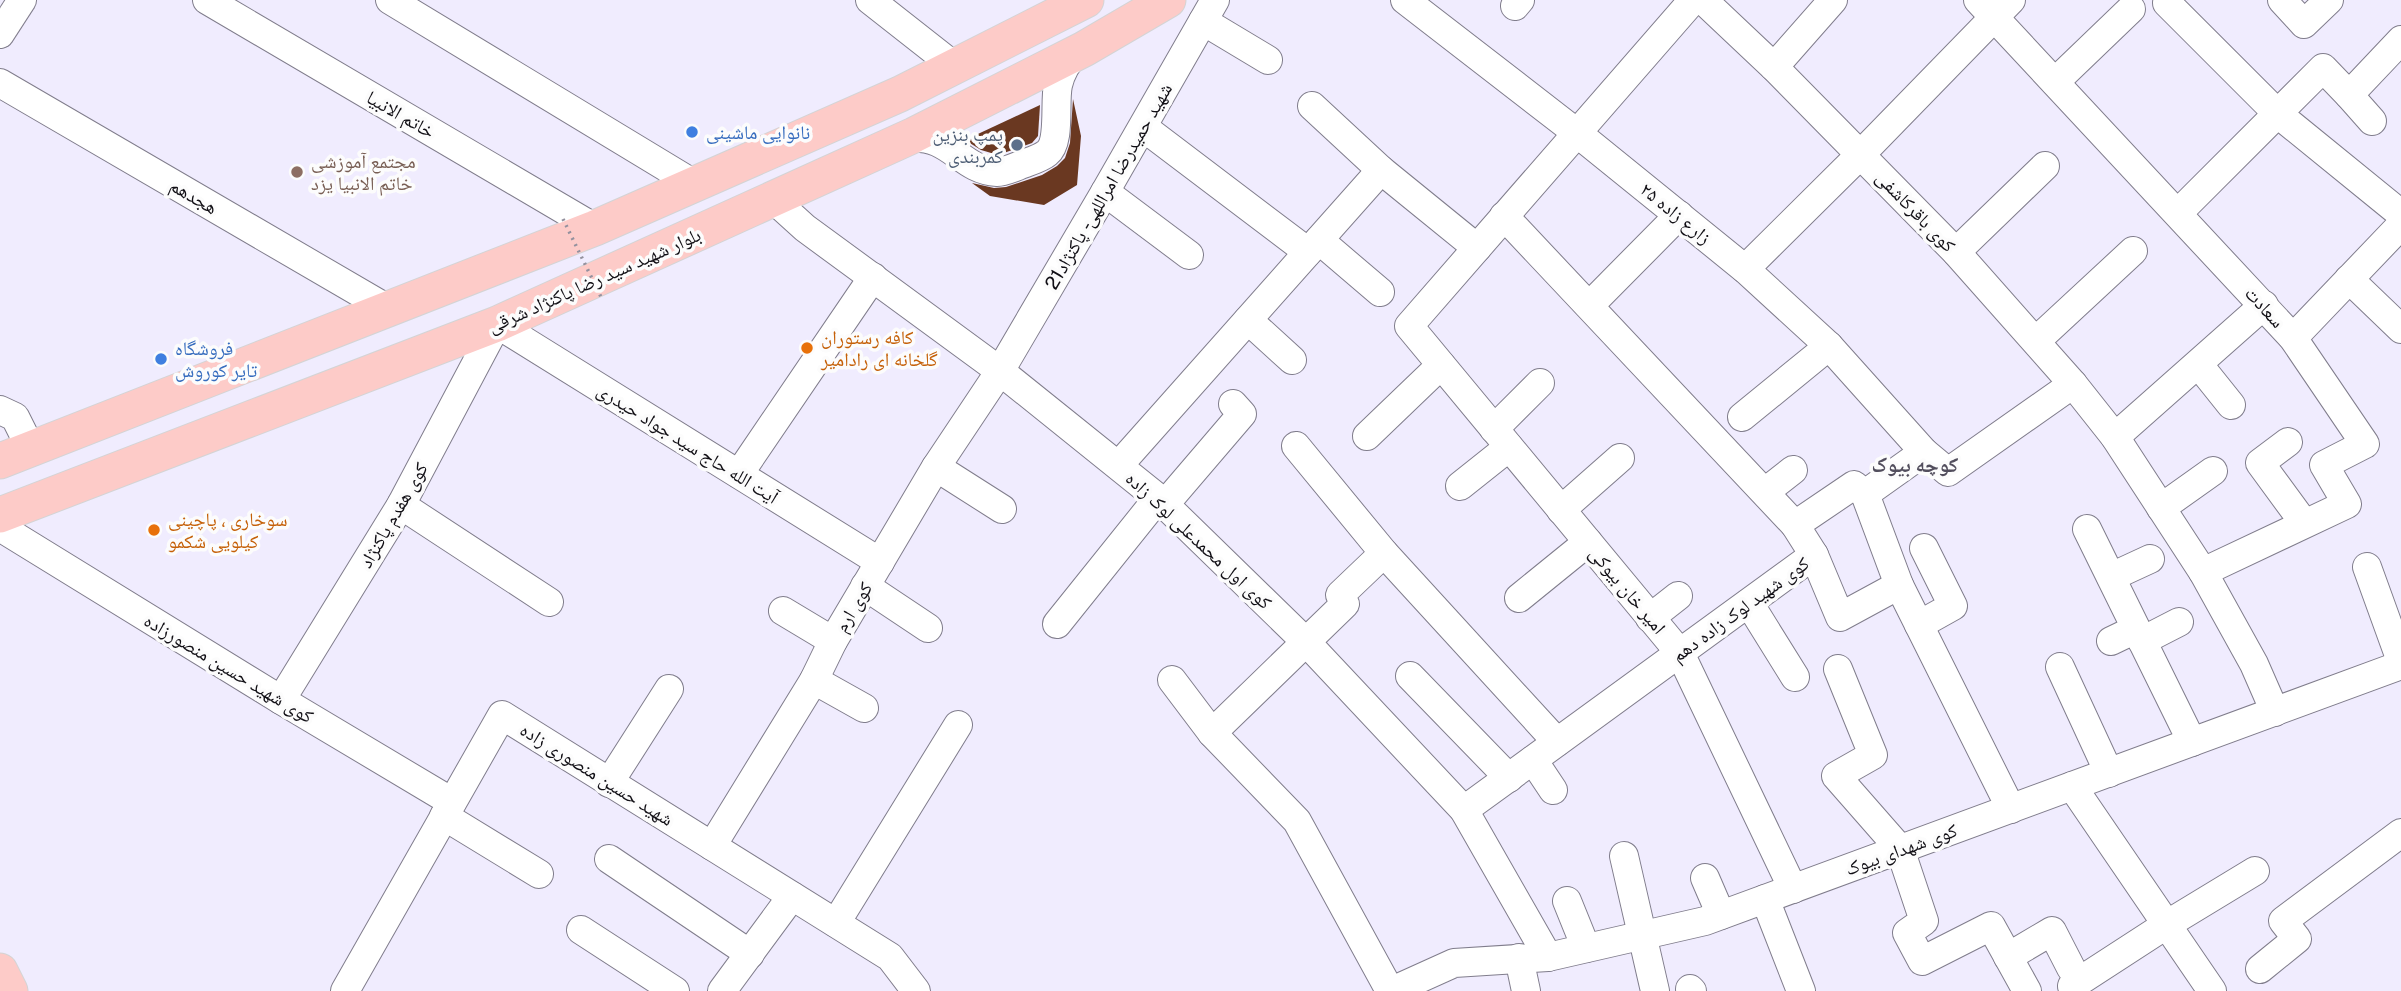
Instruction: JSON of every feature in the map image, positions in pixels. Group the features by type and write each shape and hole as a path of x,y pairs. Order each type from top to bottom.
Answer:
{"main road":[{"path":"15,455 388,309 579,223 694,184 900,94 1086,0"},
{"name":"بلوار شهید سید رضا پاکنژاد شرقی","path":"3,529 129,466 497,324 909,138 1076,52 1168,0"},
{"path":"0,971 10,991"}],"street":[{"path":"0,34 22,0"},
{"name":"خاتم الانبیا","path":"207,0 579,223"},
{"path":"390,0 694,184"},
{"path":"870,0 954,66"},
{"path":"1312,106 1381,170 1477,248 1693,0"},
{"name":"کوی باقرکاشفی","path":"1703,0 1774,67 1956,251 2073,384 2115,437 2203,572 2254,664 2274,712"},
{"path":"1774,67 1833,0"},
{"path":"2282,0 2304,24 2329,0"},
{"name":"زارع زاده ۲۵","path":"1415,3 1745,269 1829,346 1924,452"},
{"path":"2167,3 2278,114 2401,214"},
{"path":"1745,269 1861,154 1994,5"},
{"name":"سعادت","path":"1994,5 2055,82 2293,338 2365,444 2324,465 2347,504 2203,572"},
{"path":"2055,82 2131,9"},
{"path":"1209,10 1268,60"},
{"name":"شهید حمیدرضا امراللهی- پاکنژاد21","path":"1000,371 1209,10"},
{"path":"2349,95 2401,40"},
{"path":"909,138 930,138 941,142 975,165 999,172 1044,156 1051,150 1055,133 1057,86 1061,74 1076,52"},
{"path":"2178,213 2323,68 2372,121"},
{"name":"هجدهم","path":"0,83 388,309"},
{"path":"1143,127 1380,292"},
{"path":"1956,251 2045,166"},
{"path":"1119,465 1381,170"},
{"path":"1105,192 1189,255"},
{"name":"کوی اول محمدعلی لوک زاده","path":"773,199 805,228 1000,371 1162,501 1307,643 1464,810 1548,957"},
{"path":"1590,305 1679,215"},
{"path":"1504,216 1796,525"},
{"path":"2293,338 2401,225"},
{"name":"امیر خان بیوکی","path":"1477,248 1409,326 1680,653 1793,889"},
{"path":"2036,341 2133,251"},
{"path":"739,474 873,276"},
{"path":"2350,279 2401,329"},
{"path":"2115,437 2264,305"},
{"path":"1248,320 1292,360"},
{"name":"آیت الله حاج سید جواد حیدری","path":"497,324 880,562"},
{"name":"کوی هفدم پاکنژاد","path":"281,700 401,505 497,324"},
{"path":"1742,417 1829,346"},
{"path":"1367,436 1441,365"},
{"path":"2199,365 2231,405"},
{"name":"کوی ارم","path":"712,846 814,680 833,641 936,467 1000,371"},
{"path":"1460,486 1501,438 1539,383"},
{"path":"1924,452 1948,472 2073,384"},
{"path":"1057,624 1162,501 1242,414 1233,404"},
{"path":"0,410 15,417 15,455"},
{"path":"2288,442 2260,463 2304,523"},
{"path":"1296,446 1384,553 1557,743"},
{"name":"کوی شهید لوک زاده دهم","path":"1464,810 1814,555 1796,525 1854,485 1865,494 1924,452"},
{"path":"1561,510 1620,458"},
{"path":"936,467 1002,509"},
{"path":"1765,492 1793,470"},
{"path":"2161,508 2213,471"},
{"path":"1865,494 1899,585 2011,809"},
{"path":"401,505 549,602"},
{"name":"کوی شهید حسین منصورزاده","path":"3,529 281,700 448,809 538,874"},
{"path":"2087,529 2192,742"},
{"path":"1518,598 1588,542"},
{"path":"1919,625 1953,606 1924,548"},
{"path":"1212,733 1345,604 1340,595 1384,553"},
{"path":"1814,555 1840,617 1899,585"},
{"path":"2111,577 2150,559"},
{"path":"2367,567 2391,605 2401,663"},
{"path":"865,586 928,628"},
{"path":"1650,618 1678,596"},
{"path":"1749,603 1795,677"},
{"path":"783,611 833,641"},
{"path":"2111,641 2179,622"},
{"name":"کوی شهدای بیوک","path":"1391,991 1454,963 1548,957 1705,921 2401,663"},
{"path":"2060,667 2109,773"},
{"path":"1838,669 1873,755 1836,776 1900,849 1924,921 1907,933 1922,961 1991,926 2027,991"},
{"path":"1410,676 1508,778"},
{"path":"814,680 864,708"},
{"path":"1172,680 1212,733 1297,821 1391,991"},
{"path":"609,783 669,689"},
{"name":"شهید حسین منصوری زاده","path":"345,991 502,715 890,957 916,991"},
{"path":"836,923 958,725"},
{"path":"1533,760 1553,790"},
{"path":"2072,786 2212,991"},
{"path":"2260,969 2298,939 2283,921 2401,833"},
{"path":"1624,856 1655,991"},
{"path":"608,859 739,977 792,896"},
{"path":"2008,957 2052,931 2072,977 2166,925 2255,871"},
{"path":"1705,878 1721,915"},
{"path":"1765,899 1801,991"},
{"path":"1567,901 1586,948"},
{"path":"581,930 675,991"},
{"path":"1519,958 1526,991"}],"path":[{"path":"579,223 601,297"}],"building":[{"path":"1073,99 1081,136 1077,185 1044,205 990,196 972,183 994,188 1006,187 1042,175 1057,166 1065,158 1070,143"},
{"path":"1040,105 1038,136 1032,143 998,155 981,150 965,140"}],"place":[{"name":"نانوایی ماشینی","path":"692,132"},
{"name":"پمپ بنزین کمربندی","path":"1017,145"},
{"name":"مجتمع آموزشی خاتم الانبیا یزد","path":"297,172"},
{"name":"کافه رستوران گلخانه ای رادامیر","path":"807,348"},
{"name":"فروشگاه تایر کوروش","path":"161,359"},
{"name":"سوخاری ، پاچینی کیلویی شکمو","path":"154,530"}],"district":[{"name":"کوچه بیوک","path":"1915,465"}]}
